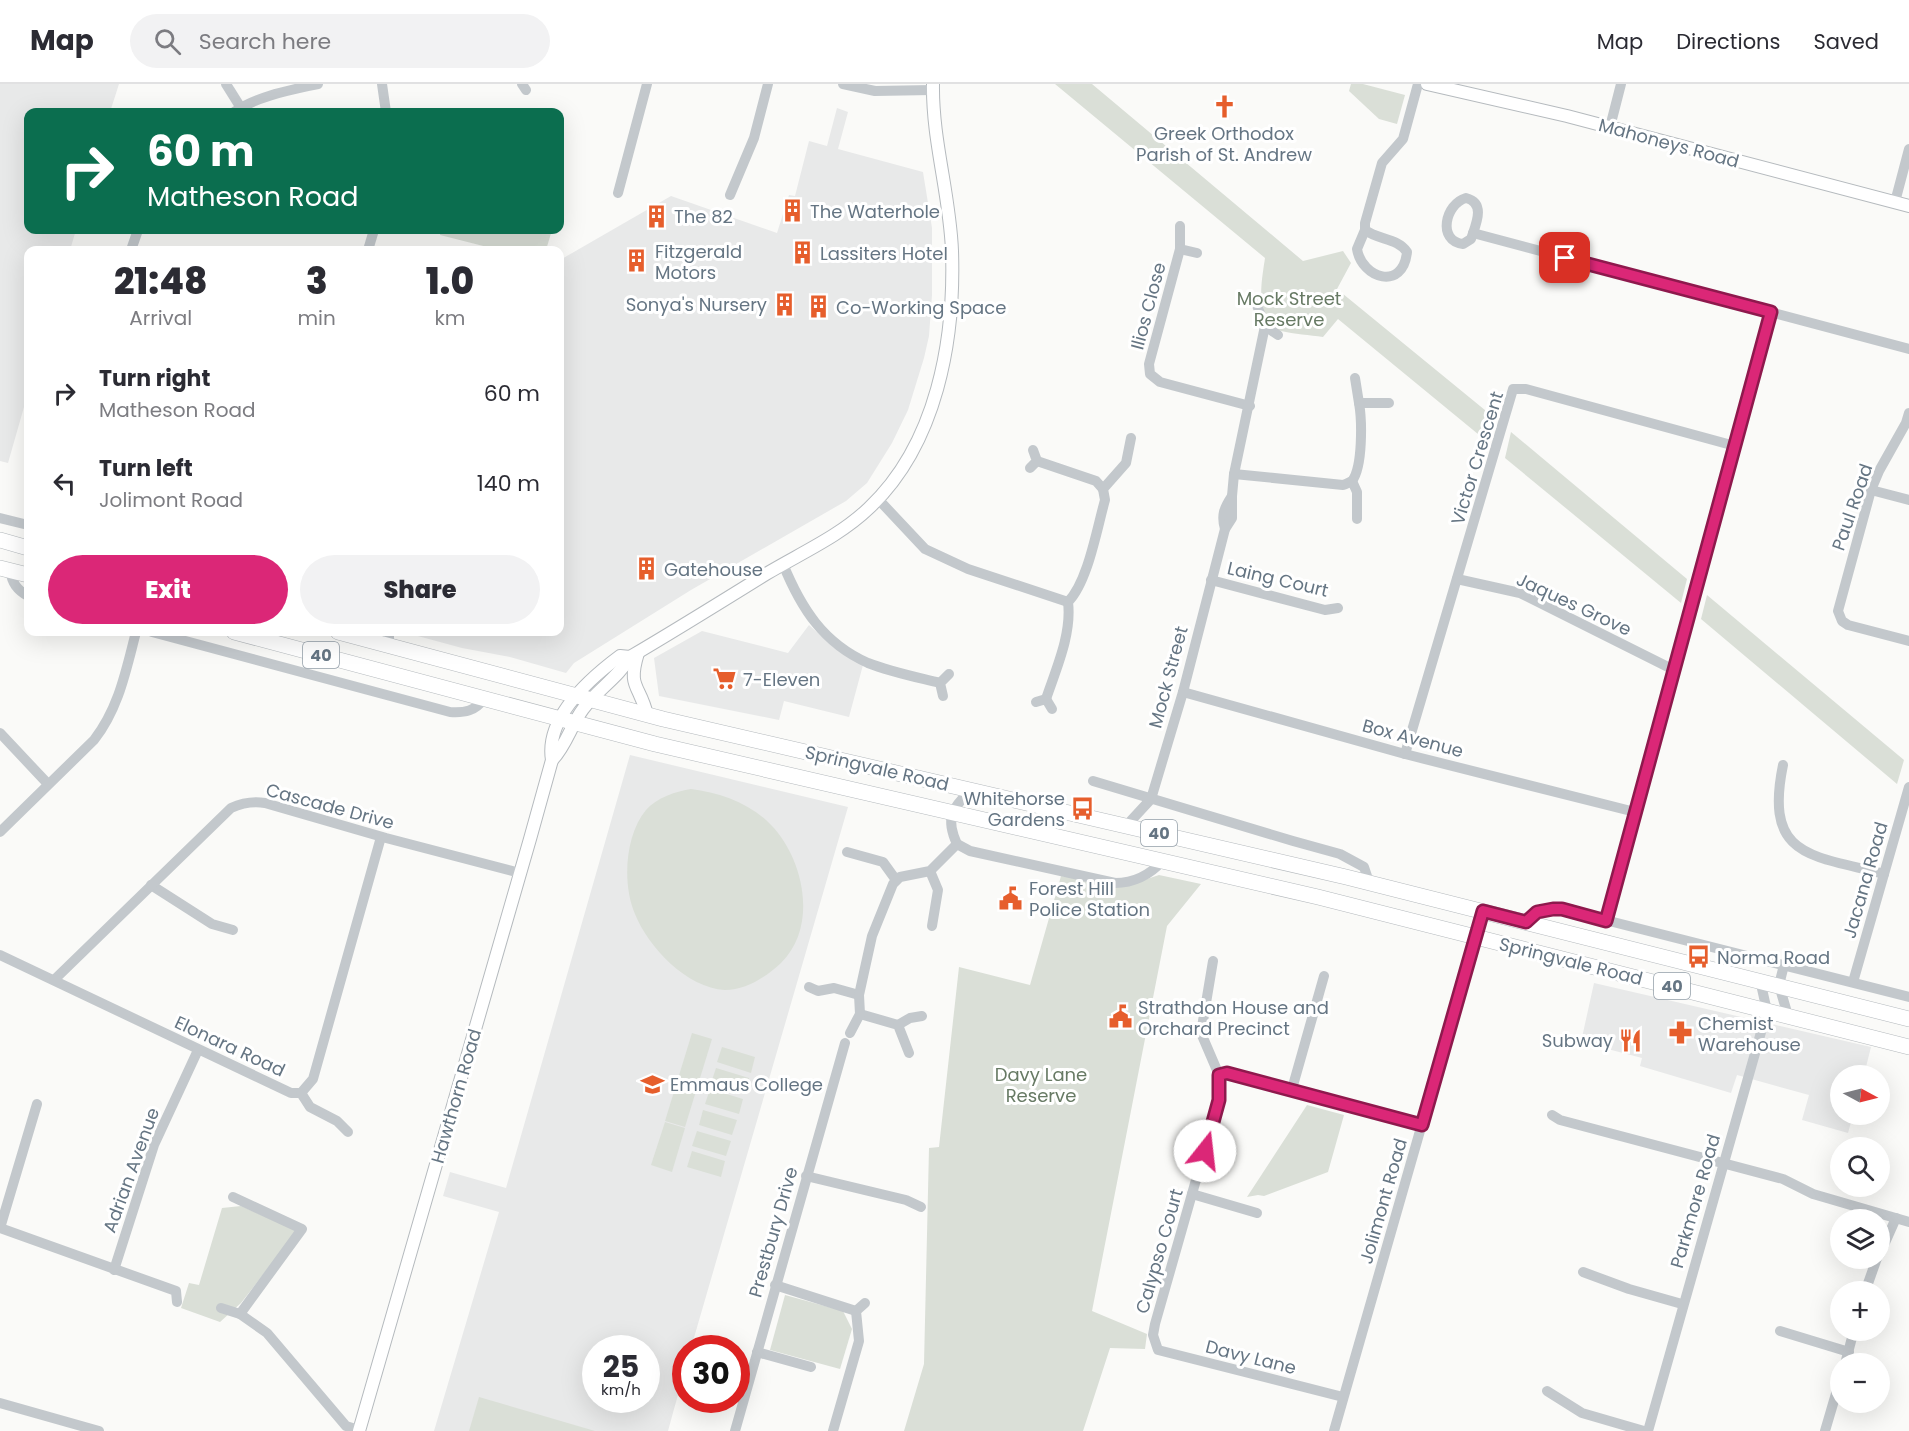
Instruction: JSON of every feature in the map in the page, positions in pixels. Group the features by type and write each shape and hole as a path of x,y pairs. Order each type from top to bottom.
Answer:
{"highway":[{"path":"0,540 24,547"},
{"path":"5,569 24,574"},
{"name":"Springvale Road","path":"249,636 700,756 1318,897 1909,1047"},
{"name":"Springvale Road","path":"367,636 388,639 583,699 647,715 1369,882 1909,1018"}],"main road":[{"name":"Mahoneys Road","path":"1427,84 1610,127 1909,206"},
{"name":"Hawthorn Road","path":"359,1430 552,760 560,753 567,722 583,699 588,681 620,656 634,654 844,528 878,499 897,477 920,436 932,404 948,337 952,275 951,232 934,115 933,87"},
{"path":"634,654 634,681 647,715"}],"street":[{"path":"226,84 236,108"},
{"path":"242,108 279,93 318,84"},
{"path":"382,84 385,108"},
{"path":"618,193 647,84"},
{"path":"730,195 754,138 768,84"},
{"path":"843,84 875,91 933,87"},
{"path":"1365,230 1373,236 1402,245 1407,252 1406,263 1393,277 1386,278 1377,275 1362,262 1357,249 1365,230 1382,163 1403,139 1418,84"},
{"path":"1610,127 1621,84"},
{"path":"1895,202 1909,149"},
{"name":"Ilios Close","path":"1180,226 1180,249 1149,364 1150,374 1160,382 1250,406"},
{"path":"1473,233 1909,349"},
{"name":"Ilios Close","path":"1180,249 1197,253"},
{"path":"1256,303 1265,326 1278,335"},
{"path":"1606,921 1771,312"},
{"name":"Mock Street","path":"1127,825 1151,799 1183,692 1225,529 1222,518 1225,507 1232,496 1234,474 1265,326"},
{"path":"1234,474 1343,485 1352,481 1357,468 1362,435 1355,378"},
{"name":"Victor Crescent","path":"1405,754 1512,389 1526,389 1734,446"},
{"path":"1359,404 1389,403"},
{"name":"Paul Road","path":"1909,413 1871,490 1838,607 1838,616 1848,625 1909,641"},
{"path":"1103,489 1126,462 1131,438"},
{"path":"1033,450 1034,465 1096,481 1103,489 1105,500 1084,573 1076,594 1068,602"},
{"path":"1352,481 1357,492 1357,519"},
{"path":"1871,490 1909,500"},
{"path":"878,499 925,549 968,569 1068,602"},
{"path":"0,518 24,524"},
{"path":"783,564 811,620 838,645 868,662 940,683"},
{"path":"5,569 16,588 24,593"},
{"name":"Jaques Grove","path":"1457,579 1520,593 1674,670"},
{"name":"Laing Court","path":"1211,580 1325,610 1338,608"},
{"path":"1045,704 1067,631 1070,616 1068,602"},
{"path":"0,832 94,740 107,722 118,697 135,636"},
{"path":"167,636 450,712 475,709 484,699"},
{"path":"940,683 949,674"},
{"path":"940,683 943,696"},
{"name":"Box Avenue","path":"1183,692 1405,754 1635,813"},
{"path":"0,733 48,784"},
{"path":"1783,765 1778,789 1778,806 1781,824 1791,841 1808,854 1884,874"},
{"path":"1093,781 1293,842 1340,854 1365,867 1369,882"},
{"name":"Jacana Road","path":"1853,982 1909,787"},
{"path":"971,790 956,804 952,813 951,827 957,844 970,851 1115,883 1134,880 1154,871 1162,861"},
{"name":"Cascade Drive","path":"54,980 231,808 248,802 265,803 381,837 520,873"},
{"name":"Elonara Road","path":"0,955 291,1093 301,1093 313,1079 381,837"},
{"path":"921,1016 910,1018 898,1025 860,1014 859,995 875,925 896,880 904,876 930,871 957,844"},
{"path":"847,852 884,862 896,880"},
{"path":"930,871 938,890 932,926"},
{"path":"151,885 212,924 233,930"},
{"name":"Springvale Road","path":"1526,922 1537,912 1562,909 1909,997"},
{"name":"Jolimont Road","path":"1334,1431 1483,911"},
{"name":"Calypso Court","path":"1155,1341 1153,1335 1155,1324 1218,1107 1219,1075 1202,1033 1213,961"},
{"path":"1784,965 1779,985 1788,1016"},
{"path":"1292,1089 1324,976"},
{"name":"Parkmore Road","path":"1646,1431 1767,1011 1760,980"},
{"path":"809,987 818,991 834,988 859,995"},
{"name":"Prestbury Drive","path":"735,1431 806,1176 848,1038 860,1014"},
{"path":"898,1025 909,1053"},
{"name":"Adrian Avenue","path":"114,1270 154,1145 198,1050"},
{"path":"1219,1075 1235,1074 1422,1125"},
{"path":"301,1093 310,1107 338,1121 348,1132"},
{"path":"37,1104 0,1228 176,1291 177,1302"},
{"path":"1552,1115 1560,1120 1783,1179 1813,1194 1909,1222"},
{"path":"806,1176 906,1200 921,1207"},
{"path":"1192,1194 1257,1213"},
{"path":"233,1197 314,1233"},
{"path":"1890,1232 1896,1218"},
{"path":"240,1314 302,1229"},
{"path":"1583,1272 1629,1289 1683,1304"},
{"path":"775,1285 856,1311"},
{"path":"856,1311 865,1303"},
{"path":"221,1308 240,1314 267,1333 346,1426 359,1430"},
{"path":"832,1431 860,1341 856,1311"},
{"path":"1780,1332 1834,1353"},
{"name":"Davy Lane","path":"1155,1341 1158,1350 1343,1397"},
{"path":"757,1352 811,1367"},
{"path":"1547,1391 1582,1413 1646,1431"},
{"path":"0,1403 99,1431"},
{"path":"1825,1431 1830,1413"}],"shaded area":[{"path":"0,84 119,84 111,108 24,108 24,234 75,234 71,246 24,246 24,407 8,463 0,461"},
{"path":"837,108 848,112 838,149 923,172 932,228 932,295 929,336 924,358 908,410 892,443 867,483 846,501 691,590 574,663 566,673 510,657 462,648 418,636 564,636 564,258 671,196 777,233 789,195 795,196 809,141 827,146"},
{"path":"809,625 833,647 863,665 849,717 784,701 779,720 659,696 654,658 702,631 788,653"},
{"name":"Emmaus College","path":"630,755 848,807 695,1335 672,1335 673,1413 668,1431 434,1431 499,1212 443,1196 450,1172 506,1188"},
{"path":"1594,983 1871,1047 1866,1065 1830,1065 1830,1125 1850,1125 1848,1133 1802,1120 1809,1095 1737,1075 1731,1093 1640,1066 1642,1058 1581,1042"}],"green space":[{"name":"Mock Street Reserve","path":"1055,84 1092,84 1303,261 1343,251 1351,263 1337,289 1491,415 1484,439 1338,319 1323,337 1281,331 1272,326 1266,319 1261,299 1265,258"},
{"path":"1351,84 1363,84 1405,95 1397,124 1379,119 1349,91"},
{"path":"551,234 547,246 483,246 440,235"},
{"path":"1511,432 1687,579 1681,603 1505,458"},
{"path":"1707,595 1904,760 1897,784 1701,619"},
{"path":"691,789 731,799 750,808 766,820 779,834 789,851 802,890 803,910 800,929 793,947 781,963 769,973 740,988 725,990 711,988 683,974 649,940 631,902 627,875 628,860 639,820 655,802 673,793"},
{"name":"Davy Lane Reserve","path":"1159,875 1201,884 1167,926 1092,1311 1147,1334 1145,1349 1110,1348 1083,1431 904,1431 924,1364 929,1148 939,1147 959,967 1030,985 1061,876 1129,885"},
{"path":"692,1033 712,1039 685,1127 665,1121"},
{"path":"722,1047 755,1057 751,1073 717,1062"},
{"path":"716,1068 749,1078 745,1093 711,1083"},
{"path":"710,1089 743,1099 739,1114 705,1104"},
{"path":"1307,1105 1344,1115 1328,1172 1264,1196 1247,1197"},
{"path":"703,1110 737,1120 732,1135 699,1125"},
{"path":"665,1122 685,1128 672,1172 651,1165"},
{"path":"697,1131 731,1141 726,1156 692,1146"},
{"path":"692,1151 725,1161 721,1177 687,1167"},
{"path":"241,1206 297,1231 241,1303 220,1322 181,1308 189,1283 199,1285 222,1208"},
{"path":"785,1295 843,1311 852,1329 840,1369 770,1350"},
{"path":"479,1397 595,1431 469,1431"}],"place":[{"name":"Greek Orthodox Parish of St. Andrew","path":"1224,107"},
{"name":"The Waterhole","path":"792,211"},
{"name":"The 82","path":"656,216"},
{"name":"Lassiters Hotel","path":"802,253"},
{"name":"Fitzgerald Motors","path":"637,261"},
{"name":"Sonya's Nursery","path":"785,304"},
{"name":"Co-Working Space","path":"818,307"},
{"name":"Gatehouse","path":"646,569"},
{"name":"7-Eleven","path":"725,679"},
{"name":"Whitehorse Gardens","path":"1083,808"},
{"name":"Forest Hill Police Station","path":"1011,898"},
{"name":"Norma Road","path":"1699,957"},
{"name":"Strathdon House and Orchard Precinct","path":"1120,1017"},
{"name":"Chemist Warehouse","path":"1680,1033"},
{"name":"Subway","path":"1631,1040"},
{"name":"Emmaus College","path":"652,1084"}],"route":[{"path":"1205,1151 1219,1100 1219,1075 1227,1073 1422,1125 1483,911 1526,922 1542,910 1562,909 1606,921 1771,312 1565,258"}]}
